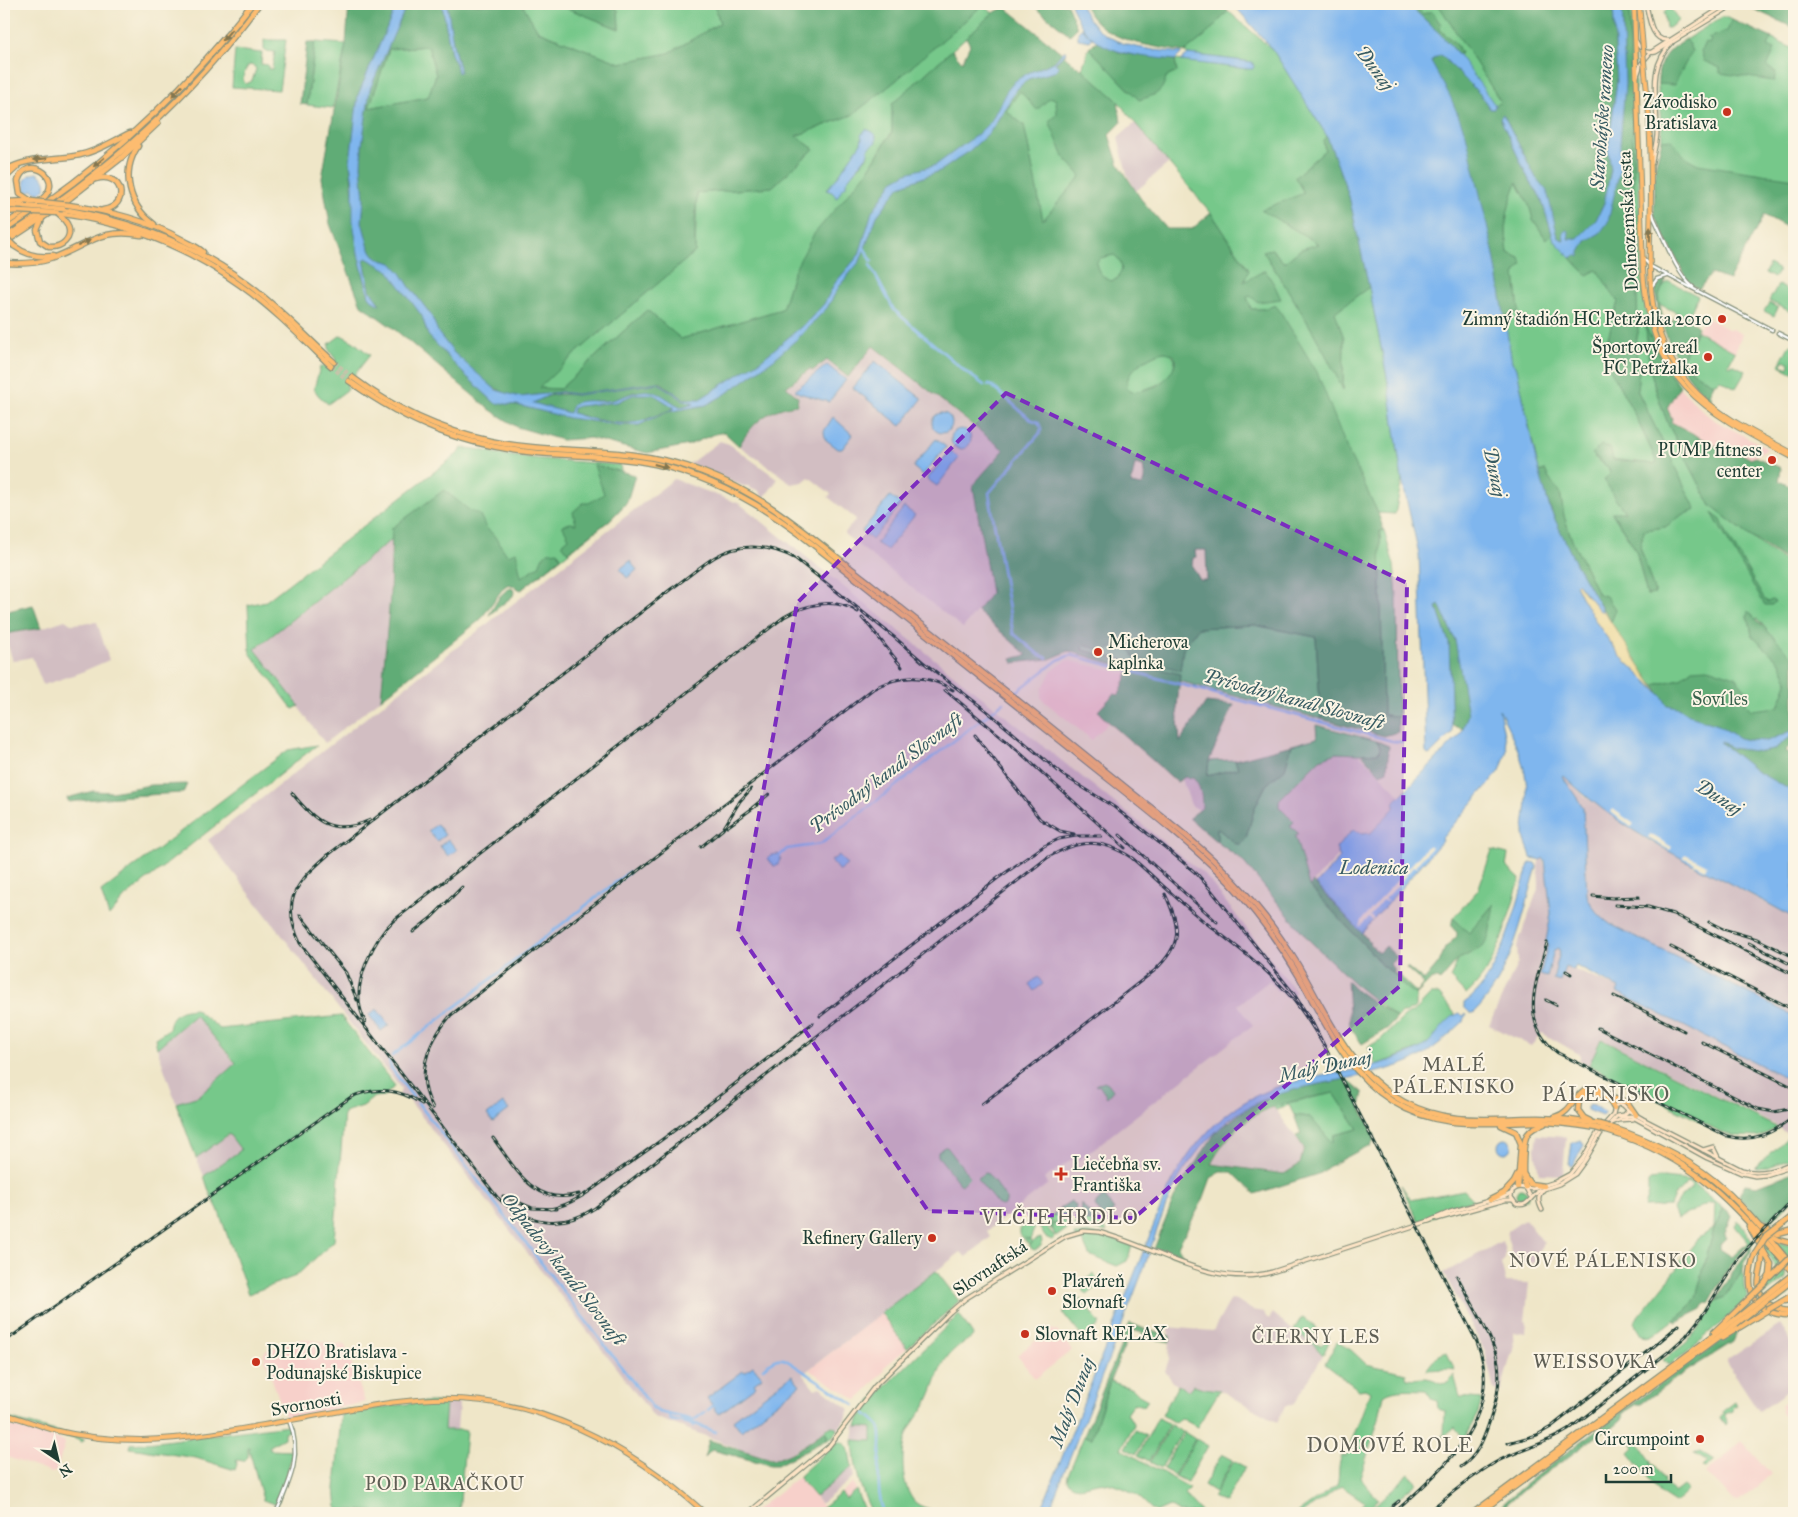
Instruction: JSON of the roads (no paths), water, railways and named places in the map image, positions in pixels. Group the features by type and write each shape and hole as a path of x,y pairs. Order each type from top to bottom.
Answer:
{"highway":[{"path":"4,231 58,194 136,130 200,66 252,4"},
{"path":"66,252 48,256 28,254 14,246 4,237 45,211 90,178 135,140 178,98 225,47 259,4"},
{"path":"4,243 93,181 148,133 167,114 178,98"},
{"path":"4,171 24,162 40,158 74,156 95,151 136,130"},
{"path":"148,133 132,156 129,167 131,195 145,218 159,228 200,250 205,255"},
{"path":"4,179 24,162"},
{"path":"4,225 48,193 50,187 49,179 42,171 36,168 25,171 20,175 18,181 20,194 31,201"},
{"path":"93,181 109,178 116,183 120,191 119,199 114,206 106,210 98,210"},
{"path":"4,202 31,201 69,204 98,210 159,228"},
{"path":"4,206 63,209 129,224 158,234 205,255 261,294 333,364 241,285 203,261 156,238 107,222 57,213 4,212"},
{"path":"45,216 38,225 39,238 47,246 58,247 66,240 69,231 67,223 57,213"},
{"path":"4,263 36,262 52,258 88,240 112,234 130,233 156,238"},
{"path":"351,379 419,418 458,433 514,445 634,455 659,459 703,472 766,504 820,543 1189,838 1235,882 1256,906 1282,946 1342,1049 1361,1076 1386,1096 1411,1110 1439,1120 1461,1124 1498,1124 1564,1119 1570,1122 1596,1125 1646,1139 1685,1159 1726,1191 1794,1268"},
{"path":"1342,1049 1384,1090 1413,1106 1449,1118 1551,1120"},
{"path":"1564,1119 1579,1094 1589,1088 1601,1090 1618,1102"},
{"path":"1596,1125 1584,1118 1578,1110 1579,1101 1582,1097 1589,1092 1597,1092 1606,1098 1614,1108"},
{"path":"1612,1097 1625,1101 1636,1117"},
{"path":"1490,1200 1502,1194 1522,1170 1527,1135 1537,1126 1551,1120"},
{"path":"1498,1124 1513,1130 1519,1137 1521,1144 1522,1186"},
{"path":"1608,1128 1682,1163 1716,1189 1748,1221 1794,1274 1735,1323 1708,1342"},
{"path":"1522,1170 1525,1179 1530,1184 1541,1189"},
{"path":"1794,1215 1765,1238 1755,1254 1750,1282 1751,1290 1758,1304 1771,1312 1794,1316"},
{"path":"1735,1323 1770,1275 1772,1269 1770,1261 1748,1221"},
{"path":"1757,1225 1778,1234 1794,1230"},
{"path":"1757,1225 1779,1240 1794,1244"},
{"path":"1760,1244 1763,1258 1757,1283 1762,1297"},
{"path":"1764,1283 1793,1255"},
{"path":"1479,1513 1794,1279"},
{"path":"1735,1323 1794,1294"},
{"path":"1781,1302 1794,1299"},
{"path":"1768,1304 1782,1310 1794,1312"},
{"path":"1473,1513 1485,1507"}],"main road":[{"name":"Dolnozemská cesta","path":"1634,4 1642,256 1646,302 1652,327 1664,356 1678,378 1698,400 1716,415 1794,458"},
{"name":"Dolnozemská cesta","path":"1639,4 1649,114 1651,171 1650,292 1656,323 1673,362 1689,385 1708,403 1728,417 1794,454"},
{"path":"1646,4 1656,35 1664,40 1673,38"},
{"path":"1636,81 1641,64 1650,53 1727,4"},
{"path":"1635,33 1639,47 1650,53 1657,52 1735,4"},
{"path":"1651,171 1657,133 1656,71 1661,55 1672,43"},
{"path":"1514,1201 1524,1203 1541,1189 1564,1178 1574,1170 1618,1102 1625,1103 1628,1111"},
{"path":"1614,1108 1620,1104 1624,1106 1636,1117 1707,1158 1741,1173 1763,1176 1794,1166"},
{"path":"1614,1108 1617,1116"},
{"path":"1500,1200 1514,1187 1522,1186 1541,1189 1565,1182 1575,1174 1617,1116 1624,1115 1628,1111"},
{"path":"1617,1116 1622,1118 1636,1117 1739,1169 1758,1172 1775,1170 1794,1162"},
{"path":"1608,1128 1617,1120 1636,1117"},
{"path":"1702,1150 1713,1147 1719,1159"},
{"path":"1514,1201 1512,1193 1522,1186"},
{"path":"1522,1186 1529,1192 1530,1198"},
{"path":"1514,1201 1514,1194 1522,1186"},
{"path":"1541,1189 1538,1200 1542,1210"},
{"name":"Slovnaftská","path":"748,1513 829,1446 872,1390 965,1299 1033,1255 1070,1234 1083,1231 1095,1232 1218,1274 1235,1277 1254,1276 1272,1272 1433,1219 1500,1200 1512,1193"},
{"name":"Slovnaftská","path":"1433,1219 1490,1200 1514,1201"},
{"name":"Svornosti","path":"4,1414 63,1432 120,1440 166,1438 254,1427 375,1406 428,1400 470,1400 516,1406 571,1424 609,1443 656,1474 705,1513"}],"street":[{"path":"1650,205 1654,218 1680,270 1687,282 1698,290"},
{"path":"1642,256 1649,265 1772,330"},
{"path":"1650,292 1657,279 1665,276 1672,278"},
{"path":"1778,333 1794,342"},
{"path":"276,1513 287,1487 296,1454 296,1442 289,1420"}],"water":[{"path":"397,4 407,4 370,89 362,145 361,166 364,199 362,222 369,248 374,255 381,260 392,263 401,273 431,315 439,334 454,353 496,390 520,397 561,392 577,394 658,382 684,399 700,399 760,361 807,322 824,304 835,283 859,255 872,212 893,181 907,173 936,165 978,134 991,121 1006,92 1015,81 1054,62 1066,51 1055,63 1059,67 1054,72 1028,79 1017,89 990,132 968,152 942,170 900,186 877,216 860,261 840,285 827,308 797,339 774,359 724,395 706,405 667,412 639,425 620,425 569,418 517,405 495,403 462,372 428,335 422,316 388,270 366,258 364,260 370,290 380,305 374,302 369,296 358,253 353,221 353,184 350,162 358,95","holes":["658,383 683,400 694,403 681,407 658,393 648,391 636,392 612,400 575,403 569,413 533,403 549,395 561,393 577,395","635,394 653,394 675,408 634,423 616,423 572,413 573,408 578,406 617,402"]},
{"path":"442,4 447,4 454,49 460,71 458,73 451,54"},
{"path":"1071,4 1080,4 1089,19 1110,38 1136,47 1182,53 1175,60 1124,53 1111,49 1090,35 1080,23"},
{"path":"1233,4 1408,4 1459,55 1495,105 1494,109 1490,109 1480,94 1440,55 1433,59 1431,62 1450,96 1466,134 1494,255 1512,362 1517,369 1535,456 1550,509 1576,564 1603,611 1600,611 1577,583 1575,585 1598,625 1620,656 1662,696 1667,705 1677,707 1693,717 1718,725 1739,738 1748,740 1767,741 1794,730 1794,737 1793,735 1773,750 1762,752 1731,748 1721,741 1721,743 1756,771 1794,792 1794,918 1645,838 1617,820 1564,776 1583,807 1587,895 1596,911 1610,924 1794,1016 1794,1082 1617,992 1619,988 1576,966 1573,970 1565,967 1560,981 1553,979 1560,952 1558,948 1554,950 1547,977 1540,975 1548,944 1546,941 1551,913 1545,861 1543,858 1541,860 1531,858 1524,836 1527,797 1525,774 1519,752 1499,709 1507,750 1500,771 1362,933 1316,884 1340,858 1336,848 1353,830 1362,834 1371,833 1394,808 1395,801 1461,734 1468,714 1455,640 1439,604 1437,608 1449,643 1452,733 1431,754 1428,755 1426,753 1419,554 1402,480 1389,387 1349,196 1327,136 1273,50"},
{"path":"1613,4 1622,4 1625,84 1620,144 1621,164 1608,222 1600,233 1586,241 1580,252 1580,257 1576,255 1571,258 1554,240 1541,198 1528,178 1500,118 1503,114 1536,178 1547,191 1558,237 1564,241 1563,232 1567,230 1569,233 1568,239 1578,238 1596,220 1604,203 1611,170 1608,149 1617,81"},
{"path":"1082,28 1092,38 1090,41 1078,39 1078,32"},
{"path":"1188,54 1252,62 1254,66 1253,69 1248,69 1180,61"},
{"path":"866,129 873,132 876,136 876,142 868,149 869,153 846,182 846,186 837,198 832,192 826,190 861,143 861,135"},
{"path":"37,173 44,180 45,189 39,194 33,189 29,192 26,191 24,184 26,179 28,176"},
{"path":"875,361 922,399 901,426 853,388"},
{"path":"827,365 846,380 829,402 795,390"},
{"path":"938,413 946,413 952,419 952,427 946,433 938,433 932,427 932,419"},
{"path":"833,417 853,435 842,449 838,449 825,439 824,431"},
{"path":"957,429 965,429 971,435 971,443 965,449 957,449 951,443 951,435"},
{"path":"936,439 946,447 923,475 913,467"},
{"path":"950,451 959,458 937,486 927,479"},
{"path":"890,496 901,504 872,540 862,531"},
{"path":"904,507 915,515 887,550 876,543"},
{"path":"630,561 637,570 627,578 620,569"},
{"path":"437,824 445,835 437,841 428,831"},
{"path":"448,839 457,850 448,856 440,846"},
{"path":"778,854 781,858 775,867 767,858"},
{"path":"839,855 847,865 839,871 831,861"},
{"path":"1532,862 1537,867 1507,963 1487,998 1474,1013 1470,1013 1464,1007 1464,1003 1477,992 1488,977 1497,959 1506,940 1529,864"},
{"path":"1038,977 1043,984 1034,991 1029,984"},
{"path":"377,1009 389,1025 381,1031 369,1015"},
{"path":"1460,1013 1463,1016 1467,1014 1463,1022 1438,1045 1417,1059 1389,1069 1308,1086 1268,1098 1231,1118 1200,1149 1179,1178 1172,1192 1048,1513 1040,1513 1164,1199 1174,1178 1200,1141 1232,1111 1271,1089 1307,1079 1372,1066 1409,1053 1428,1043 1447,1021"},
{"path":"503,1103 509,1110 493,1122 487,1115"},
{"path":"1589,1104 1594,1105 1604,1114 1602,1116 1587,1110"},
{"path":"1505,1139 1510,1141 1512,1146 1510,1151 1505,1153 1500,1151 1498,1146 1500,1141"},
{"path":"1580,1140 1584,1145 1572,1166 1570,1166 1572,1143"},
{"path":"753,1366 762,1377 754,1383 756,1386 719,1414 707,1398 743,1371 745,1372"},
{"path":"792,1375 800,1385 741,1431 733,1420"}],"waterway":[{"path":"864,248 872,261"},
{"path":"870,265 894,310 966,372 984,385"},
{"path":"988,385 992,386 1030,419 1038,422 1040,426"},
{"path":"1041,429 1040,433 989,493 1013,633 1038,654 1047,658"},
{"name":"Prívodný kanál Slovnaft","path":"1015,693 1058,660 1071,655 1392,741 1402,742"},
{"name":"Prívodný kanál Slovnaft","path":"779,856 787,849 821,844 1004,702"},
{"name":"Odpadový kanál Slovnaft","path":"392,1056 629,872"},
{"name":"Odpadový kanál Slovnaft","path":"389,1060 391,1068 413,1097"},
{"name":"Odpadový kanál Slovnaft","path":"418,1103 653,1408 659,1412 694,1420 705,1412"},
{"name":"Odpadový kanál Slovnaft","path":"763,1368 776,1359 786,1360 854,1404"},
{"name":"Odpadový kanál Slovnaft","path":"708,1410 714,1405"},
{"name":"Odpadový kanál Slovnaft","path":"864,1412 876,1422 880,1430 879,1486 884,1513"},
{"path":"669,1415 671,1420 693,1426 696,1424"},
{"path":"680,1418 716,1432"}],"tunnel":[{"path":"334,362 352,377"},
{"path":"331,366 349,381"}],"railway":[{"path":"1327,1051 1312,1022 1294,994 1197,874 1114,807 1063,775 988,712 796,559 787,554 766,548 745,547 735,549 715,557 698,568 328,855 300,884 294,893 292,904 291,915 300,943 497,1197 519,1213 544,1221 557,1221 582,1215 595,1208 1047,858 1069,847 1090,843 1100,844 1121,851 1132,858 1201,919 1264,969 1290,995 1301,1010 1327,1051 1477,1342 1484,1369 1483,1394 1477,1417 1450,1459 1394,1513"},
{"path":"365,1022 360,1009 359,996 363,973 379,938 393,921 784,617 793,612 821,604 840,605 858,612"},
{"path":"862,618 902,667"},
{"path":"433,1108 427,1095 425,1083 426,1059 436,1036 451,1015 873,689 893,680 923,678 943,684 953,690"},
{"path":"945,690 1017,750 1125,848"},
{"path":"975,735 1040,819 1060,831 1074,834"},
{"path":"701,847 723,829 740,801 751,789"},
{"path":"292,793 308,811 325,823 345,827 370,820"},
{"path":"752,808 769,794"},
{"path":"727,827 757,805"},
{"path":"1120,835 1217,922"},
{"path":"820,1016 998,878 1044,846 1059,839 1076,836 1101,836"},
{"path":"413,932 431,918 462,887"},
{"path":"982,1104 1154,971 1163,961 1170,952 1176,935 1174,917 1165,894"},
{"path":"1593,896 1612,898 1639,897"},
{"path":"1615,905 1648,907 1673,914 1794,975"},
{"path":"300,915 346,973 357,1000"},
{"path":"1709,922 1723,929 1757,939 1794,957"},
{"path":"1547,943 1535,987 1534,1016 1538,1029 1546,1041 1558,1053 1727,1136 1746,1138 1763,1135 1794,1117"},
{"path":"1749,943 1794,966"},
{"path":"1671,947 1794,1010"},
{"path":"1566,971 1571,974"},
{"path":"1614,996 1684,1031"},
{"path":"1546,1000 1556,1005"},
{"path":"550,1209 577,1199 593,1189 691,1118 813,1023"},
{"path":"1598,1028 1758,1109 1774,1112 1794,1108"},
{"path":"1702,1042 1794,1088"},
{"path":"4,1342 351,1097 378,1090 396,1092 422,1104"},
{"path":"493,1138 518,1173 538,1190 550,1195 563,1197 579,1194"},
{"path":"503,1196 532,1208 557,1209"},
{"path":"1426,1513 1470,1479 1498,1461 1568,1430 1667,1353 1686,1336 1702,1316 1739,1257 1794,1199"},
{"path":"1457,1276 1492,1343 1499,1371 1496,1401 1492,1416 1479,1448 1467,1463 1461,1467"},
{"path":"1508,1443 1537,1435 1551,1427 1679,1325"},
{"path":"1384,1513 1399,1501"}],"place":[{"name":"Závodisko Bratislava","path":"1727,112"},
{"name":"Zimný štadión HC Petržalka 2010","path":"1722,319"},
{"name":"Športový areál FC Petržalka","path":"1708,357"},
{"name":"PUMP fitness center","path":"1772,460"},
{"name":"Micherova kaplnka","path":"1098,652"},
{"name":"Liečebňa sv. Františka","path":"1061,1174"},
{"name":"Refinery Gallery","path":"932,1238"},
{"name":"Plaváreň Slovnaft","path":"1052,1291"},
{"name":"Slovnaft RELAX","path":"1025,1334"},
{"name":"DHZO Bratislava - Podunajské Biskupice","path":"256,1362"},
{"name":"Circumpoint","path":"1700,1439"}],"district":[{"name":"MALÉ PÁLENISKO","path":"1454,1075"},
{"name":"PÁLENISKO","path":"1606,1094"},
{"name":"VLČIE HRDLO","path":"1060,1217"},
{"name":"NOVÉ PÁLENISKO","path":"1603,1260"},
{"name":"ČIERNY LES","path":"1316,1336"},
{"name":"WEISSOVKA","path":"1595,1361"},
{"name":"DOMOVÉ ROLE","path":"1390,1445"},
{"name":"POD PARAČKOU","path":"445,1483"}],"water label":[{"name":"Dunaj","path":"1375,68"},
{"name":"Starohájske rameno","path":"1602,117"},
{"name":"Dunaj","path":"1495,472"},
{"name":"Dunaj","path":"1719,797"},
{"name":"Lodenica","path":"1374,867"},
{"name":"Malý Dunaj","path":"1325,1066"},
{"name":"Malý Dunaj","path":"1072,1402"}],"park label":[{"name":"Soví les","path":"1720,699"}]}
